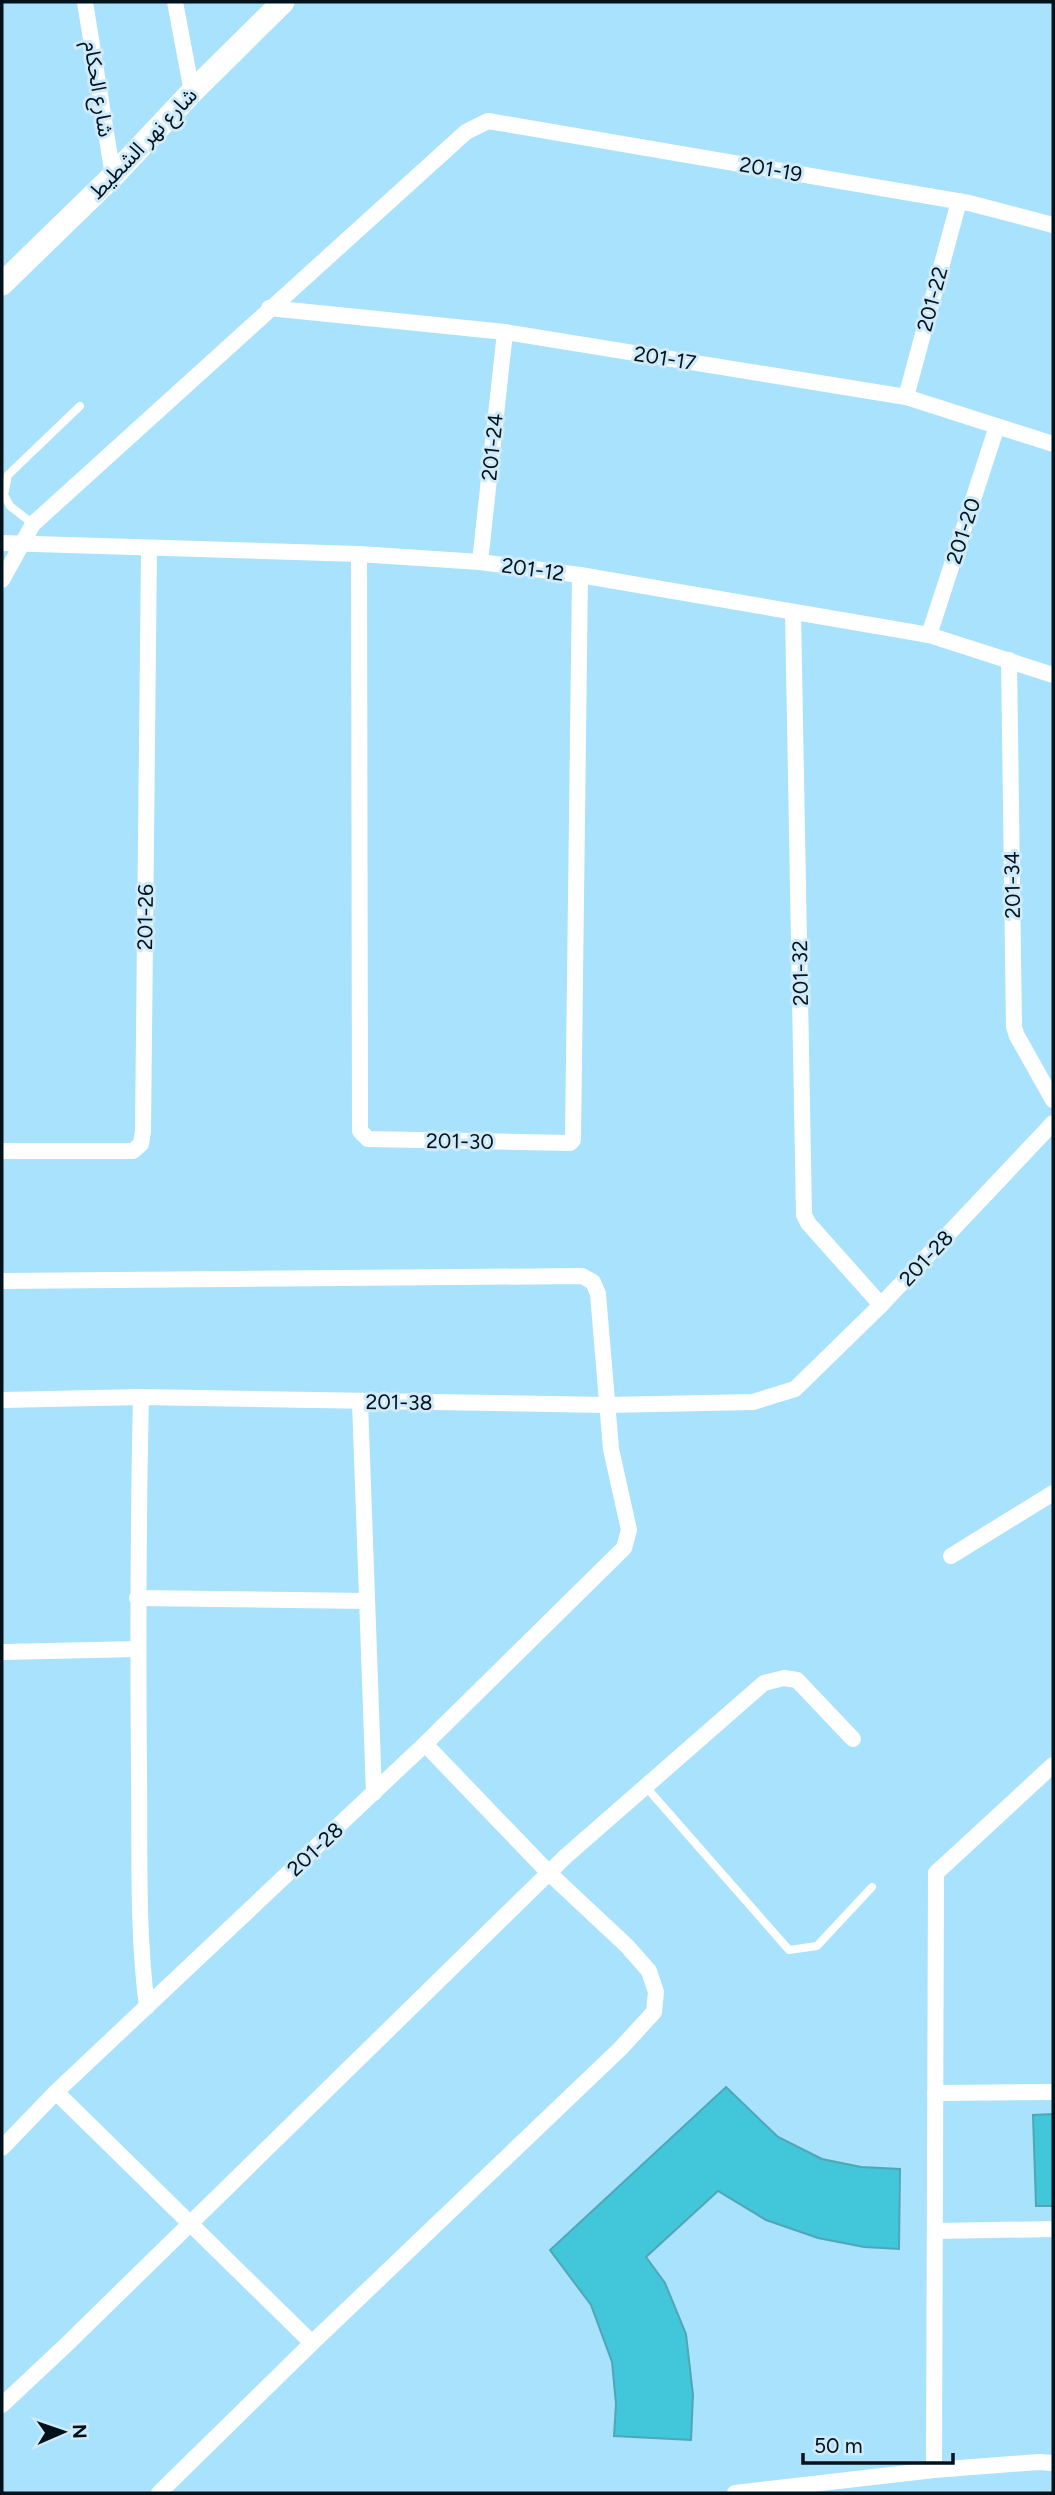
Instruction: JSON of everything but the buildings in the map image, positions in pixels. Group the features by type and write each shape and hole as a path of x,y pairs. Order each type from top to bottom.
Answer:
{"main road":[{"name":"شارع نهر الشطيط","path":"2,284 113,176 281,3"}],"street":[{"name":"شارع الحكام","path":"85,2 113,176"},
{"path":"175,2 192,92"},
{"name":"201-19","path":"269,308 466,132 488,121 959,201 1053,225"},
{"name":"201-22","path":"906,397 959,201"},
{"path":"2,580 33,524 269,308"},
{"name":"201-17","path":"269,308 505,332 906,397 1053,444"},
{"name":"201-24","path":"480,562 505,332"},
{"name":"201-20","path":"929,635 997,426"},
{"name":"201-12","path":"2,543 359,554 480,562 580,575 929,635 1053,675"},
{"name":"201-26","path":"2,1151 133,1151 141,1144 149,548"},
{"name":"201-30","path":"359,554 360,1131 368,1139 570,1143 573,1140 580,575"},
{"name":"201-32","path":"793,612 804,1215 808,1223 881,1305"},
{"name":"201-34","path":"1009,660 1014,1027 1053,1100"},
{"name":"201-28","path":"795,1389 881,1305 1053,1123"},
{"path":"2,1280 582,1276 593,1282 597,1294 607,1405"},
{"name":"201-38","path":"2,1400 141,1397 607,1405 753,1402 795,1389"},
{"path":"141,1397 137,1598 141,1935 147,2007"},
{"path":"360,1402 374,1793"},
{"name":"201-28","path":"2,2148 56,2092 425,1744 624,1548 629,1530 614,1464 607,1405"},
{"path":"951,1556 1053,1493"},
{"path":"137,1598 367,1601"},
{"path":"2,1652 138,1649"},
{"path":"2,2405 549,1873 764,1683 784,1678 797,1680 853,1739"},
{"path":"159,2493 470,2194 654,2012 656,1992 649,1970 549,1873 425,1744"},
{"path":"934,2470 936,1872 1053,1765"},
{"path":"56,2092 312,2343"},
{"path":"935,2093 1053,2092"},
{"path":"935,2231 1053,2229"},
{"path":"735,2493 794,2490 934,2470 1053,2463"}],"lane":[{"path":"33,524 10,506 4,495 8,475 80,406"},
{"path":"646,1787 789,1950 817,1946 872,1886"}]}
